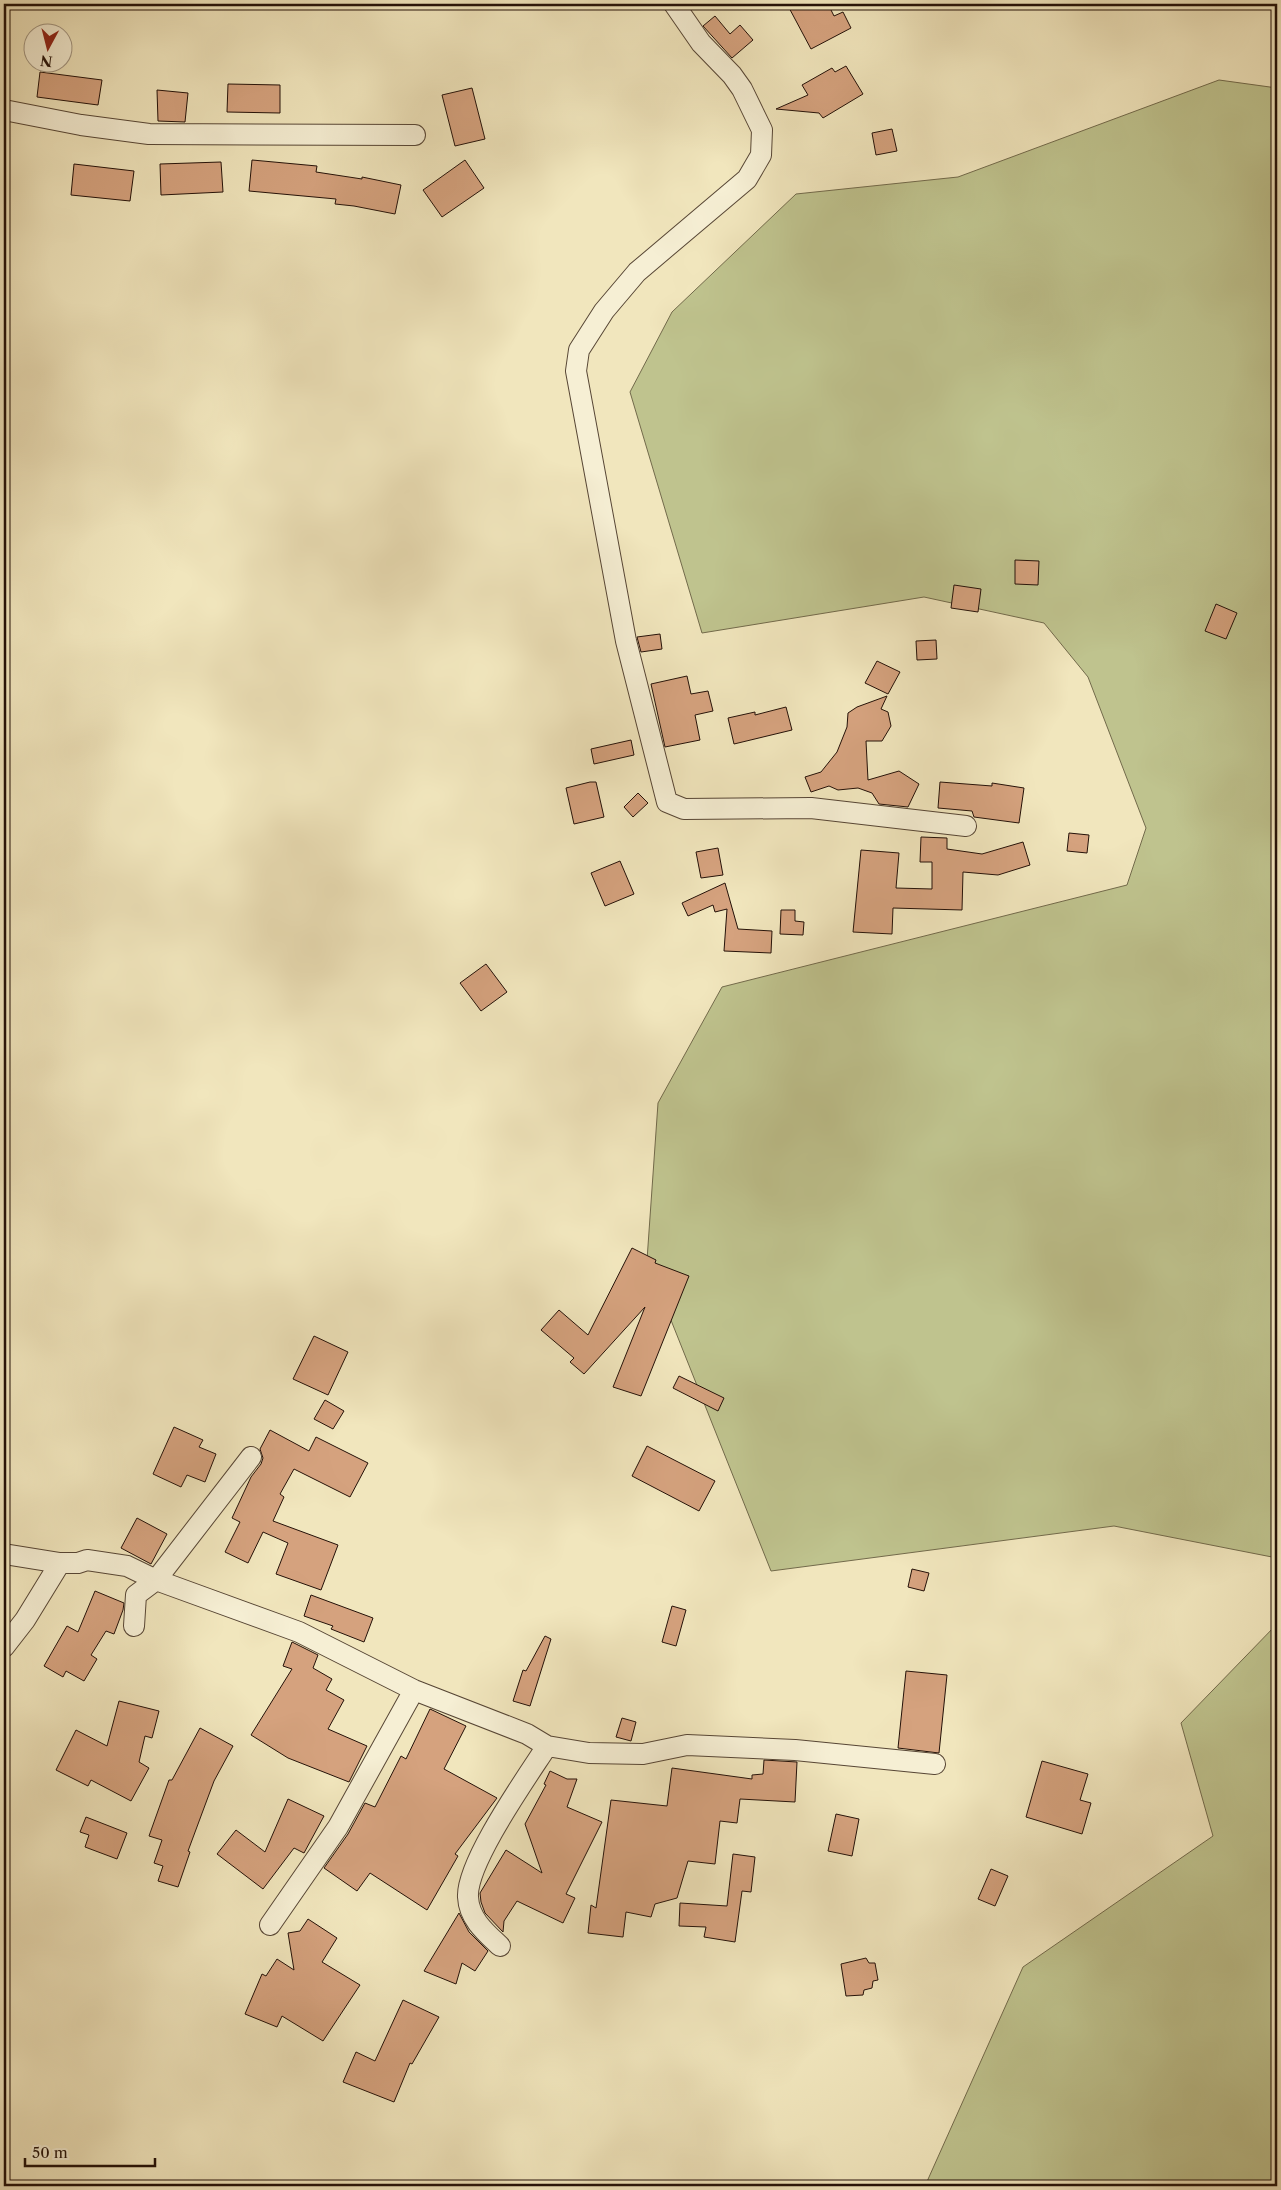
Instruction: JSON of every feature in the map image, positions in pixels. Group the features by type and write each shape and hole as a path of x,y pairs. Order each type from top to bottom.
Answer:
{"street":[{"path":"674,4 701,43 732,75 742,89 762,130 761,155 747,179 637,272 604,311 579,350 576,370 626,641 667,802 684,809 812,808 966,826"},
{"path":"4,110 81,125 150,134 415,135"},
{"path":"134,1626 136,1595 156,1580 252,1457"},
{"path":"4,1554 60,1564 78,1563 87,1560 127,1566 156,1580 299,1632 414,1690 527,1734 547,1746 589,1753 643,1754 686,1745 696,1745 795,1750 934,1764"},
{"path":"4,1647 25,1620 60,1564"},
{"path":"270,1925 338,1827 414,1690"},
{"path":"500,1946 477,1925 468,1898 470,1884 488,1841 547,1746"}],"green space":[{"path":"1219,80 1277,88 1277,1558 1114,1526 771,1571 647,1260 658,1103 722,987 1127,885 1146,828 1088,677 1044,623 924,597 702,633 630,392 672,312 796,194 958,177"},
{"path":"1277,1624 1277,2186 925,2186 1023,1967 1213,1836 1181,1723"}],"building":[{"path":"787,4 828,4 834,16 843,12 851,28 811,49"},
{"path":"715,16 730,34 740,25 753,40 732,58 703,26"},
{"path":"846,66 863,94 823,118 819,113 776,109 808,95 802,85 832,68 835,72"},
{"path":"40,72 102,80 98,105 37,97"},
{"path":"228,84 280,85 280,113 227,112"},
{"path":"472,88 485,139 455,146 442,95"},
{"path":"157,90 188,93 185,122 158,121"},
{"path":"892,129 897,151 876,155 872,133"},
{"path":"252,160 317,166 316,172 362,179 362,177 401,185 395,214 335,204 336,199 249,191"},
{"path":"465,160 484,188 442,217 423,190"},
{"path":"221,162 223,192 161,195 160,164"},
{"path":"74,164 134,171 130,201 71,195"},
{"path":"1015,560 1039,561 1038,585 1015,584"},
{"path":"954,585 981,589 978,612 951,608"},
{"path":"1216,604 1237,613 1226,639 1205,631"},
{"path":"660,634 662,649 641,652 637,637"},
{"path":"936,640 937,659 917,660 916,641"},
{"path":"877,661 900,672 888,694 865,683"},
{"path":"687,676 691,694 708,691 713,711 695,715 700,740 665,747 651,684"},
{"path":"887,696 881,709 888,712 891,726 882,741 866,741 868,780 899,771 919,784 908,807 879,804 872,793 858,788 838,790 829,786 811,792 805,777 821,772 837,752 847,727 848,713 857,707"},
{"path":"786,707 792,730 734,744 728,718 755,712 755,715"},
{"path":"631,740 634,755 594,764 591,749"},
{"path":"596,782 604,817 574,824 566,788"},
{"path":"940,782 992,786 992,783 1024,788 1019,823 974,817 972,811 938,808"},
{"path":"638,793 648,803 633,817 624,807"},
{"path":"1069,833 1089,835 1087,853 1067,851"},
{"path":"921,837 947,838 947,849 982,854 1023,842 1030,865 998,875 963,872 962,910 893,908 892,934 853,932 861,850 899,853 896,888 932,889 932,862 920,862"},
{"path":"718,848 723,875 701,878 696,852"},
{"path":"620,861 634,894 605,906 591,873"},
{"path":"725,883 738,929 772,931 771,953 724,951 727,909 715,912 713,905 688,916 682,903"},
{"path":"781,910 795,910 795,921 804,922 803,935 780,934"},
{"path":"486,964 507,992 481,1011 460,983"},
{"path":"632,1248 656,1260 655,1263 689,1276 641,1396 613,1387 645,1307 584,1374 570,1362 574,1358 541,1330 559,1310 588,1335"},
{"path":"314,1336 348,1352 328,1395 293,1379"},
{"path":"679,1376 724,1398 718,1411 673,1388"},
{"path":"325,1400 344,1411 333,1429 314,1419"},
{"path":"174,1427 203,1440 199,1447 216,1454 205,1482 187,1475 181,1487 153,1474"},
{"path":"270,1430 309,1451 316,1437 368,1463 350,1497 294,1469 280,1494 284,1497 273,1521 338,1545 321,1590 276,1574 288,1543 263,1532 248,1563 225,1552 240,1522 232,1518 251,1477 261,1464 263,1458 260,1449"},
{"path":"647,1446 715,1481 699,1511 632,1476"},
{"path":"137,1518 167,1534 151,1564 121,1548"},
{"path":"912,1569 929,1573 924,1591 908,1587"},
{"path":"95,1591 124,1603 123,1610 114,1634 106,1631 91,1655 97,1659 84,1681 66,1671 63,1677 44,1666 67,1626 78,1632"},
{"path":"311,1595 373,1618 364,1642 331,1629 333,1626 304,1616"},
{"path":"672,1606 686,1610 676,1646 662,1642"},
{"path":"545,1636 551,1639 530,1706 513,1701 523,1670 526,1671"},
{"path":"292,1642 318,1655 313,1668 332,1679 326,1690 344,1700 328,1729 367,1746 349,1782 288,1758 251,1735 292,1669 283,1666"},
{"path":"906,1671 947,1675 939,1753 898,1748"},
{"path":"119,1701 159,1711 152,1738 145,1736 139,1762 149,1768 131,1801 91,1780 88,1786 56,1770 76,1730 107,1746"},
{"path":"430,1709 466,1726 444,1769 497,1798 455,1854 458,1856 427,1910 370,1873 357,1891 324,1868 348,1834 365,1803 375,1807 401,1756 406,1759"},
{"path":"622,1718 636,1722 631,1741 616,1737"},
{"path":"200,1728 233,1746 214,1781 188,1851 190,1852 178,1887 158,1881 163,1866 154,1863 162,1840 149,1836 169,1780 172,1780"},
{"path":"764,1760 797,1762 795,1802 740,1799 737,1823 720,1821 715,1864 688,1861 677,1898 655,1904 651,1917 626,1912 623,1937 588,1933 591,1905 596,1908 611,1800 667,1806 672,1768 752,1779 752,1775 763,1774"},
{"path":"1042,1761 1088,1774 1080,1800 1091,1803 1082,1834 1026,1817"},
{"path":"550,1771 567,1779 577,1779 567,1807 602,1822 566,1894 575,1898 563,1923 517,1901 504,1921 503,1932 485,1913 480,1893 506,1850 542,1873 525,1824 546,1785 544,1784"},
{"path":"288,1799 324,1816 304,1853 294,1848 263,1889 217,1854 236,1830 265,1852"},
{"path":"836,1814 859,1819 852,1856 828,1851"},
{"path":"86,1817 127,1833 117,1859 85,1847 89,1835 80,1832"},
{"path":"733,1854 755,1857 751,1892 742,1891 735,1942 704,1937 706,1927 679,1926 680,1903 727,1906"},
{"path":"991,1869 1008,1876 995,1906 978,1899"},
{"path":"459,1913 469,1932 488,1951 475,1971 462,1963 456,1984 424,1971"},
{"path":"308,1919 337,1938 322,1962 360,1985 323,2041 282,2016 277,2027 245,2014 262,1974 266,1976 277,1959 294,1970 288,1933 300,1931"},
{"path":"866,1958 869,1963 875,1963 878,1980 873,1981 872,1988 864,1990 863,1995 846,1996 841,1964"},
{"path":"403,2000 439,2017 412,2064 410,2063 394,2102 343,2082 356,2052 375,2061"}]}
